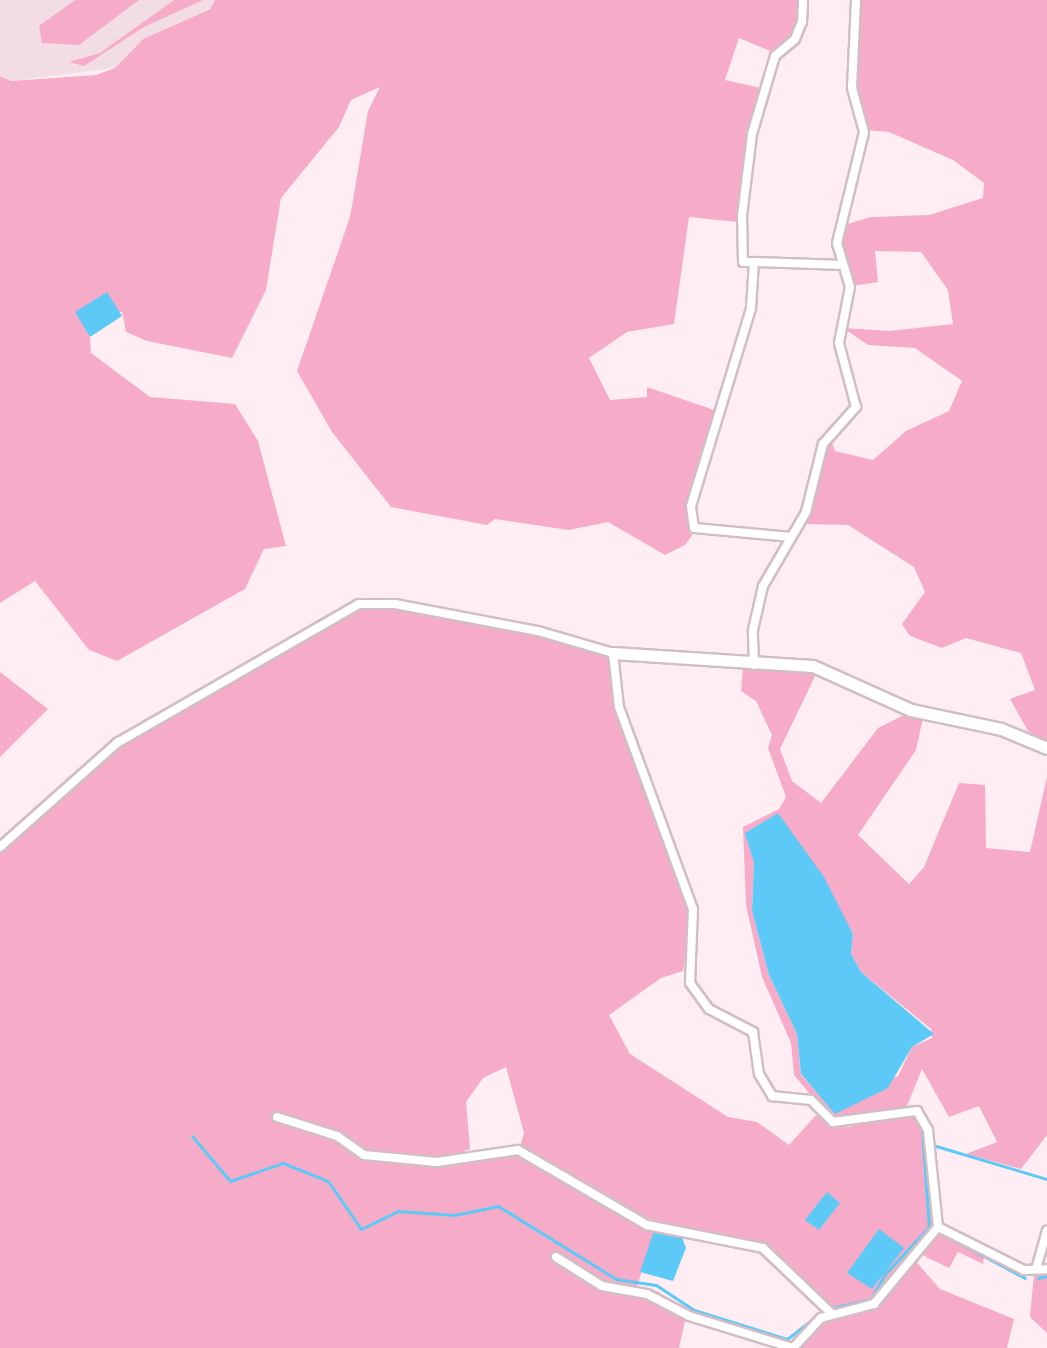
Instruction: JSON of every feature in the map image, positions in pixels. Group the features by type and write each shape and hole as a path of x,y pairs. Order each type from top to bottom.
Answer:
{"street":[{"path":"803,0 802,22 795,39 775,56 752,134 742,216 743,262 839,265"},
{"path":"754,665 760,596 806,512 823,444 856,407 839,343 850,287 839,265 844,194 864,132 852,88 856,0"},
{"path":"754,262 751,308 717,405 691,522 694,528 791,537"},
{"path":"0,847 117,743 359,604 395,604 538,631 613,653 754,665 813,666 911,710 1001,729 1047,748"},
{"path":"556,1257 602,1286 647,1294 689,1316 793,1348 832,1314 874,1304 938,1227 928,1130 917,1111 833,1122 811,1100 772,1096 759,1074 753,1032 709,1009 690,983 693,909 619,707 613,653"},
{"path":"277,1117 337,1136 364,1155 437,1162 518,1150 647,1225 763,1248 832,1314"},
{"path":"938,1227 1013,1265 1047,1269"},
{"path":"1036,1269 1047,1231"}],"shaded area":[{"path":"0,0 215,0 210,8 143,39 115,68 11,81 0,76"},
{"path":"75,0 139,0 79,45 42,43 39,26"},
{"path":"174,0 203,0 144,27 84,66 69,62 100,53"},
{"path":"215,0 800,0 793,37 775,53 739,38 725,80 761,88 737,222 689,217 674,324 627,332 589,358 610,400 647,397 647,387 714,410 710,445 692,498 693,534 685,545 665,555 608,522 569,530 495,519 487,525 391,507 332,432 297,371 350,217 368,111 380,87 351,100 339,127 281,198 266,290 232,358 147,341 126,332 122,312 76,312 90,337 91,353 150,397 235,404 258,441 286,546 264,549 245,589 117,661 89,650 35,581 0,603 0,76 11,81 96,75 115,68 143,39 210,9"},
{"path":"860,0 1047,0 1047,742 1028,731 1010,699 1035,690 1021,653 966,638 942,648 910,636 902,624 925,592 914,567 848,525 804,524 830,438 835,451 873,460 906,431 949,411 962,381 915,348 868,345 843,328 890,331 953,324 948,290 921,252 875,251 878,282 852,286 840,258 841,226 871,217 929,215 983,198 984,183 953,160 889,132 866,130 855,77"},
{"path":"387,606 542,634 608,655 622,728 692,923 683,971 661,978 609,1015 630,1054 728,1117 757,1122 789,1145 816,1115 828,1125 849,1127 895,1113 917,1114 926,1133 934,1229 873,1302 831,1311 770,1249 702,1232 654,1231 637,1287 659,1292 685,1321 679,1348 0,1348 0,851 120,744 360,607","holes":["506,1067 524,1133 518,1153 430,1164 470,1149 466,1102 483,1078"]},
{"path":"743,666 816,674 780,749 792,781 821,803 878,728 906,714 923,718 916,750 858,835 909,884 924,867 959,783 985,785 986,848 1030,852 1047,777 1047,1135 1021,1169 966,1154 997,1142 979,1106 949,1117 922,1069 907,1106 853,1120 829,1117 794,1075 791,1043 762,977 746,905 743,827 779,809 786,797 768,748 772,735 756,701 741,691","holes":["778,813 853,933 851,954 861,972 931,1029 932,1038 912,1047 898,1076 829,1106 801,1075 797,1034 769,975 752,911 754,863 746,833"]},
{"path":"0,672 48,709 0,757"},
{"path":"943,1231 984,1257 983,1264 958,1252 949,1268 919,1251"},
{"path":"913,1258 940,1289 1014,1319 1007,1348 797,1348 826,1317 875,1307"},
{"path":"1047,1271 1047,1333 1030,1317 1034,1273"}],"water":[{"path":"107,292 122,316 90,337 75,312"},
{"path":"778,813 824,877 853,934 851,954 861,972 934,1034 912,1047 888,1088 835,1114 801,1074 797,1034 769,975 752,911 754,863 745,833"},
{"path":"827,1192 840,1203 819,1230 805,1220"},
{"path":"879,1229 904,1248 872,1289 847,1273"},
{"path":"654,1231 681,1234 686,1248 673,1281 640,1272"}],"waterway":[{"path":"836,1307 871,1299 885,1274 929,1227 922,1130"},
{"path":"192,1136 230,1181 283,1163 328,1181 361,1229 398,1211 455,1215 498,1206 616,1279 656,1285 694,1310 787,1339 823,1311"},
{"path":"936,1146 1047,1179"},
{"path":"940,1233 1025,1278"},
{"path":"1038,1278 1047,1276"}]}
